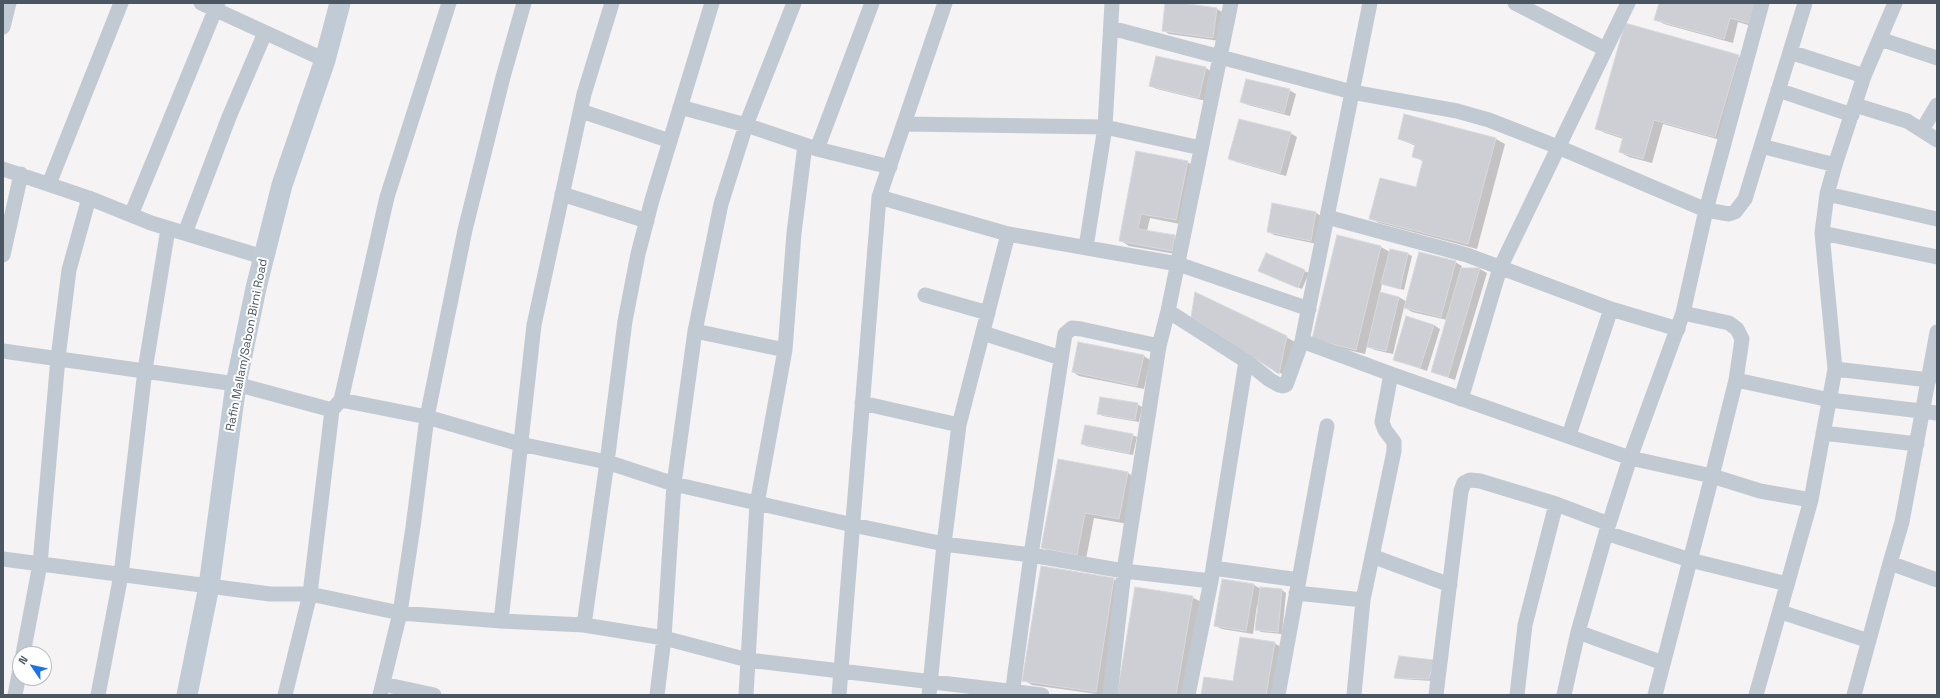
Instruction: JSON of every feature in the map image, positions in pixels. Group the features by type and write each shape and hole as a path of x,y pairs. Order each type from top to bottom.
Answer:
{"street":[{"path":"3,26 9,3"},
{"path":"49,184 121,3"},
{"path":"201,3 216,6 265,33 324,60"},
{"name":"Rafin Mallam/Sabon Birni Road","path":"187,695 209,586 236,384 263,257 293,152 324,60 340,3"},
{"path":"285,695 310,594 337,405 387,197 449,3"},
{"path":"434,695 381,690 400,613 427,417 465,230 502,77 524,3"},
{"path":"501,621 534,325 581,111 612,3"},
{"path":"584,625 608,462 625,321 638,254 680,107 712,3"},
{"path":"657,695 664,638 674,484 695,331 721,204 746,125 794,3"},
{"path":"746,695 758,504 785,350 794,233 811,147 872,3"},
{"path":"839,695 880,197 945,3 952,3"},
{"path":"1086,247 1105,128 1112,3"},
{"path":"1110,695 1124,571 1159,346 1178,264 1231,3"},
{"path":"1168,311 1246,361 1270,380 1283,386 1286,385 1302,341 1309,310 1370,3"},
{"path":"1515,3 1605,49"},
{"path":"1461,399 1500,268 1628,3"},
{"path":"1564,695 1578,632 1608,528 1630,458 1683,312 1706,210 1762,3"},
{"path":"1111,28 1352,92 1457,111 1489,120 1558,147 1706,210 1729,214 1739,209 1745,199 1805,3"},
{"path":"1756,695 1781,612 1787,584 1811,500 1835,369 1822,232 1828,194 1835,165 1864,76 1895,3"},
{"path":"130,215 216,6"},
{"path":"185,234 229,118 265,33"},
{"path":"1880,39 1937,58"},
{"path":"1790,52 1864,76"},
{"path":"1778,90 1853,110 1907,122 1937,140"},
{"path":"1922,130 1937,104"},
{"path":"680,107 746,125 811,147 890,167"},
{"path":"581,111 670,141"},
{"path":"905,124 1105,128 1201,148"},
{"path":"1761,146 1835,165"},
{"path":"3,169 89,198 168,229 263,257"},
{"path":"3,255 20,174"},
{"path":"562,194 647,221"},
{"path":"1828,194 1937,219"},
{"path":"880,197 1008,234 1178,264 1309,310"},
{"path":"25,646 40,564 58,358 69,270 89,198"},
{"path":"1327,217 1467,255 1611,309 1678,329"},
{"path":"98,695 122,575 145,370 168,229"},
{"path":"1822,232 1937,257"},
{"path":"930,688 944,544 959,425 1008,234"},
{"path":"925,295 988,313"},
{"path":"1569,435 1611,309"},
{"path":"1655,695 1736,380 1742,339 1737,329 1729,323 1683,312"},
{"path":"1012,693 1031,555 1065,334 1072,328 1159,346"},
{"path":"695,331 785,350"},
{"path":"1854,695 1902,522 1917,444 1930,412 1929,380 1937,332"},
{"path":"983,333 1061,358"},
{"path":"1302,341 1461,399 1569,435 1630,458 1712,476 1760,491 1811,500"},
{"path":"3,351 236,384 337,405 427,417 520,444 608,462 674,484 758,504 944,544 1031,555 1124,571 1212,574 1297,587 1363,600"},
{"path":"1188,695 1212,574 1246,361"},
{"path":"1835,369 1929,380"},
{"path":"1354,695 1363,600 1394,450 1394,442 1385,430 1382,422 1391,374"},
{"path":"1736,380 1830,400 1930,412"},
{"path":"862,403 959,425"},
{"path":"1278,695 1327,426"},
{"path":"1824,433 1917,444"},
{"path":"1436,695 1461,491 1464,483 1470,480 1480,481 1556,504 1608,528 1690,560 1787,584"},
{"path":"1517,695 1525,625 1556,504"},
{"path":"1372,556 1450,585"},
{"path":"3,559 270,594 310,594 400,613 501,621 584,625 664,638 748,660 842,671 930,688 1042,695"},
{"path":"1890,562 1937,580"},
{"path":"1781,612 1868,641"},
{"path":"1578,632 1663,663"}],"building":[{"path":"1165,3 1182,3 1217,8 1213,38 1162,31"},
{"path":"1659,3 1755,3 1749,23 1730,18 1724,39 1654,20"},
{"path":"1625,23 1739,55 1715,137 1654,120 1643,159 1619,152 1623,137 1595,129"},
{"path":"1156,56 1206,67 1199,98 1149,86"},
{"path":"1246,79 1290,89 1284,113 1240,102"},
{"path":"1404,114 1496,138 1468,244 1369,219 1380,178 1416,187 1423,160 1412,157 1415,144 1398,139"},
{"path":"1239,119 1291,132 1280,173 1228,159"},
{"path":"1136,151 1188,161 1176,220 1141,214 1138,229 1175,235 1172,251 1119,241"},
{"path":"1272,203 1316,212 1311,241 1267,232"},
{"path":"1337,235 1381,246 1356,350 1312,339"},
{"path":"1390,249 1408,253 1400,289 1381,284"},
{"path":"1419,252 1456,261 1441,317 1404,308"},
{"path":"1266,253 1305,270 1298,288 1258,271"},
{"path":"1461,268 1480,268 1448,377 1431,372"},
{"path":"1195,292 1287,336 1279,374 1191,317"},
{"path":"1380,292 1399,297 1386,351 1367,347"},
{"path":"1406,316 1434,325 1420,368 1393,360"},
{"path":"1078,342 1144,355 1137,386 1072,372"},
{"path":"1100,397 1138,403 1135,420 1097,414"},
{"path":"1085,425 1133,434 1129,453 1081,444"},
{"path":"1058,459 1128,472 1119,519 1085,513 1077,555 1041,548"},
{"path":"1041,566 1114,578 1096,692 1022,681"},
{"path":"1222,579 1254,584 1246,631 1214,626"},
{"path":"1135,587 1193,596 1176,695 1117,695"},
{"path":"1260,587 1282,589 1278,632 1255,630"},
{"path":"1240,637 1275,642 1266,695 1201,695 1204,677 1233,681"},
{"path":"1399,656 1434,660 1429,679 1394,678"}]}
